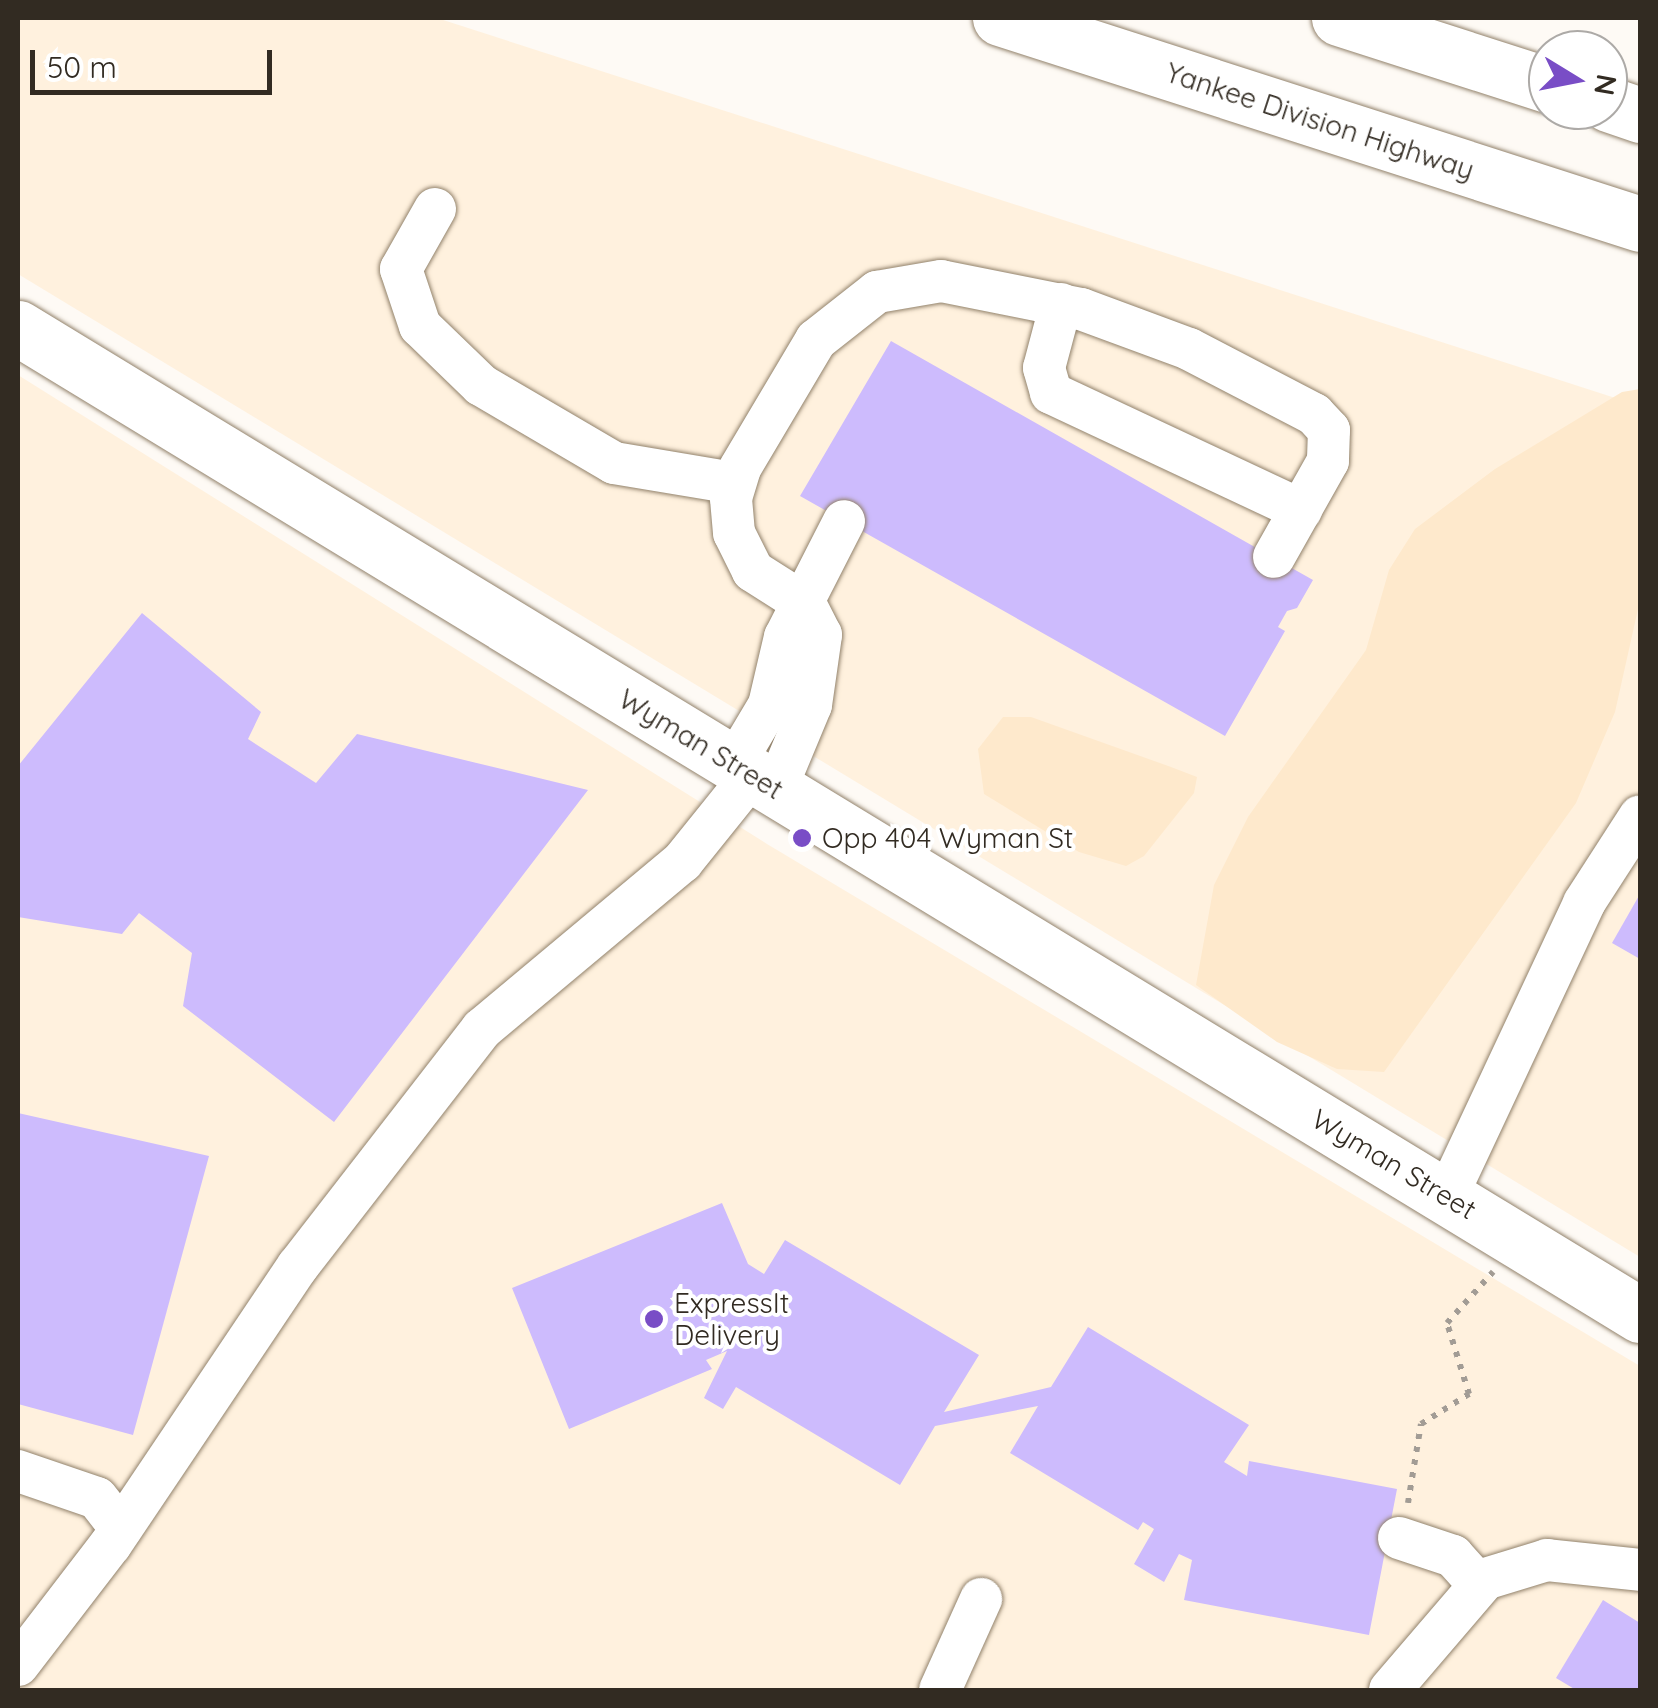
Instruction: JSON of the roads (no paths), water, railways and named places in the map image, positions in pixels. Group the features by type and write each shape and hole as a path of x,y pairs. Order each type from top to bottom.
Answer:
{"main road":[{"name":"Yankee Division Highway","path":"1000,18 1640,224"},
{"path":"1339,18 1528,79"},
{"name":"Wyman Street","path":"18,328 1640,1315"}],"lane":[{"path":"435,209 402,268 420,326 480,385 614,463 734,483"},
{"path":"805,604 763,580 743,554 730,513 734,483 816,340 877,292 940,281 1062,304 1189,349 1326,424 1328,461 1274,557"},
{"path":"1062,304 1044,368 1051,393 1301,510"},
{"path":"18,1665 121,1529 298,1266 482,1029 682,862 754,776 784,638 805,604 844,521"},
{"path":"1447,1196 1584,903 1640,816"},
{"path":"18,1470 97,1498 121,1529"},
{"path":"1402,1539 1453,1556 1478,1584"},
{"path":"1390,1690 1478,1584 1547,1560 1640,1570"},
{"path":"940,1690 981,1599"}],"place":[{"name":"Opp 404 Wyman St","path":"802,838"},
{"name":"ExpressIt Delivery","path":"654,1319"}]}
